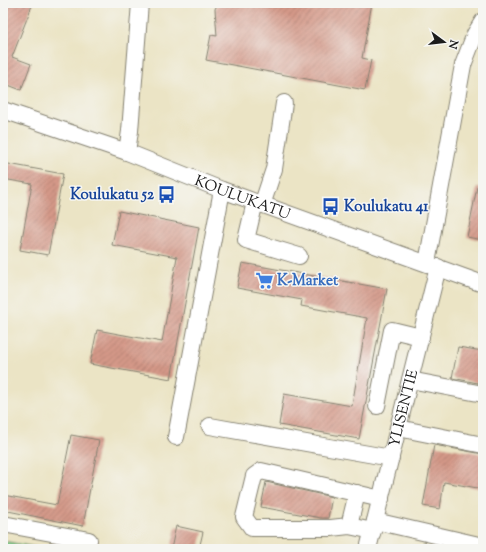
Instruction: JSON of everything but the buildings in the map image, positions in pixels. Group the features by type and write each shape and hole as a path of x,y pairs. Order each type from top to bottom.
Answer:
{"street":[{"path":"127,152 140,3"},
{"name":"YLISENTIE","path":"368,549 421,337 463,65 475,34 483,21"},
{"path":"284,103 274,169 259,203 246,240 299,256"},
{"name":"KOULUKATU","path":"3,110 127,152 222,190 483,284"},
{"path":"176,437 222,190"},
{"path":"377,406 392,330 421,337"},
{"path":"410,380 483,394"},
{"path":"210,426 391,458"},
{"path":"398,428 483,445"},
{"path":"381,499 261,471 254,476 244,517 252,528 331,528 374,526 483,546"},
{"path":"349,526 357,493"},
{"path":"3,524 90,540"}],"green space":[{"path":"3,541 45,549 3,549"}],"place":[{"name":"Koulukatu 52","path":"167,194"},
{"name":"Koulukatu 41","path":"331,206"},
{"name":"K-Market","path":"264,280"}]}
